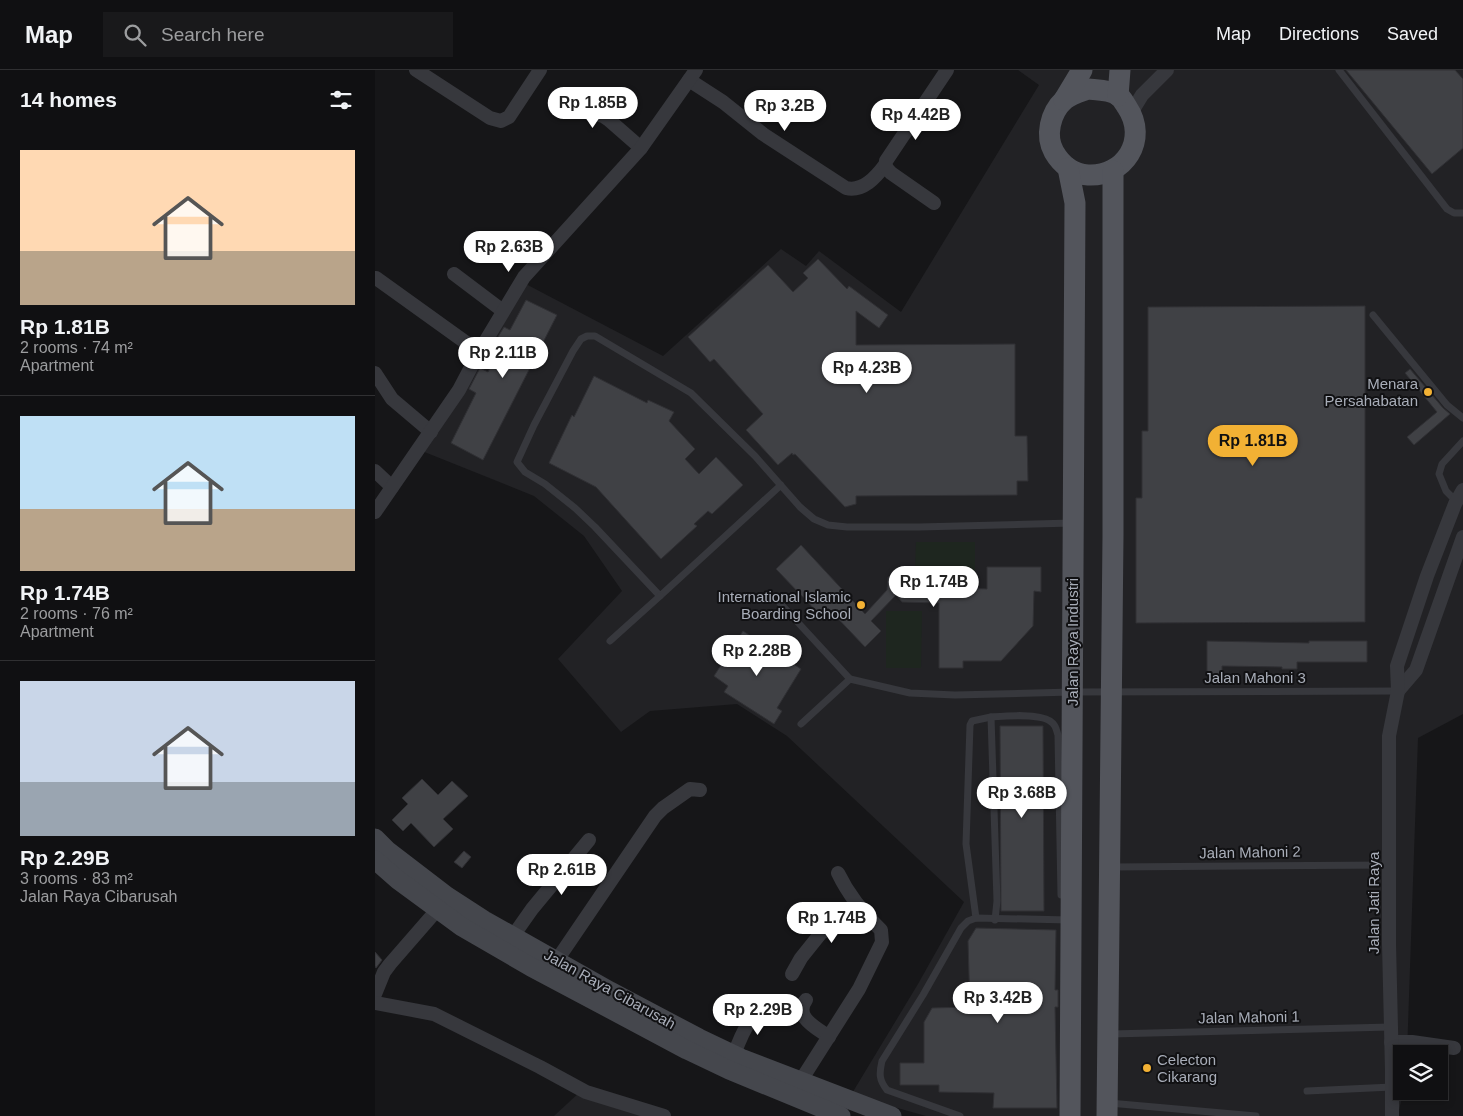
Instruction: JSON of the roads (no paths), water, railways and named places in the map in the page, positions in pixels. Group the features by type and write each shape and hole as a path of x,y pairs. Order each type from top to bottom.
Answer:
{"main road":[{"path":"1064,100 1075,93 1088,89 1101,90 1118,96 1131,113 1135,126 1131,152 1123,162 1113,170 1098,176 1083,175 1068,168 1052,148 1049,135 1051,122 1056,110 1082,70"},
{"path":"1118,96 1119,70"},
{"name":"Jalan Raya Industri","path":"1065,1115 1064,920 1072,692 1075,204 1068,168"},
{"path":"1107,1109 1113,170"}],"street":[{"path":"416,70 490,118 501,121 509,117 540,70"},
{"path":"375,512 459,390 512,295 535,264 641,148 692,75 746,122 846,188 851,189 869,183 876,177 947,70"},
{"path":"1131,113 1142,95 1167,70"},
{"path":"558,97 575,110 603,116 641,148"},
{"path":"885,165 891,173 934,203"},
{"path":"454,274 503,311"},
{"path":"376,278 479,352"},
{"path":"375,373 392,399 431,432"},
{"path":"375,471 392,487"},
{"name":"Jalan Jati Raya","path":"1391,1116 1389,736 1398,691 1397,666 1438,548 1460,495"},
{"name":"Jalan Jati Raya","path":"1398,691 1416,670 1463,537"},
{"path":"1438,548 1458,552"},
{"path":"557,960 655,816 690,789 700,790"},
{"path":"513,936 532,909 589,840"},
{"name":"Jalan Raya Cibarusah","path":"376,841 462,928 687,1050 729,1070 837,1115"},
{"name":"Jalan Raya Cibarusah","path":"377,867 432,898 472,913 610,991 734,1055 892,1116"},
{"path":"800,1082 859,989 882,942 881,930 855,903 838,873"},
{"path":"375,994 384,972 432,898"},
{"path":"792,974 801,958 821,933 835,926 855,903"},
{"path":"805,1000 801,1012 805,1018 829,1037"},
{"path":"375,1003 434,1014 586,1092 664,1116"},
{"path":"734,1055 739,1041 760,1004"},
{"path":"1391,1042 1412,1042 1454,1048"}],"lane":[{"path":"1339,70 1447,209 1453,213 1463,213"},
{"path":"1373,315 1447,405 1463,418"},
{"path":"660,596 575,508 545,484 525,472 517,462 534,424 573,351 581,339 587,336 595,336 691,393 742,443 809,515 828,526 919,527 1073,523"},
{"path":"1460,495 1446,491 1439,474 1442,464 1463,441"},
{"path":"610,641 781,485"},
{"path":"780,603 850,679 801,724"},
{"name":"Jalan Mahoni 3","path":"850,679 925,694 955,696 1072,692 1398,691"},
{"path":"976,918 967,844 969,725 972,720 976,719 1005,716 1041,717 1056,726 1058,735 1061,901"},
{"path":"991,717 997,901 995,920"},
{"name":"Jalan Mahoni 2","path":"1110,867 1390,864"},
{"path":"960,1116 887,1090 880,1082 879,1071 882,1061 923,995 961,928 968,921 976,918 995,920 1064,920"},
{"path":"1063,1007 1065,1115"},
{"name":"Jalan Mahoni 1","path":"1108,1034 1391,1027"},
{"path":"1307,1091 1392,1087"},
{"path":"1107,1109 1256,1116"}],"place":[{"name":"Menara Persahabatan","path":"1428,392"},
{"name":"International Islamic Boarding School","path":"861,605"},
{"name":"Celecton Cikarang","path":"1147,1068"}]}
